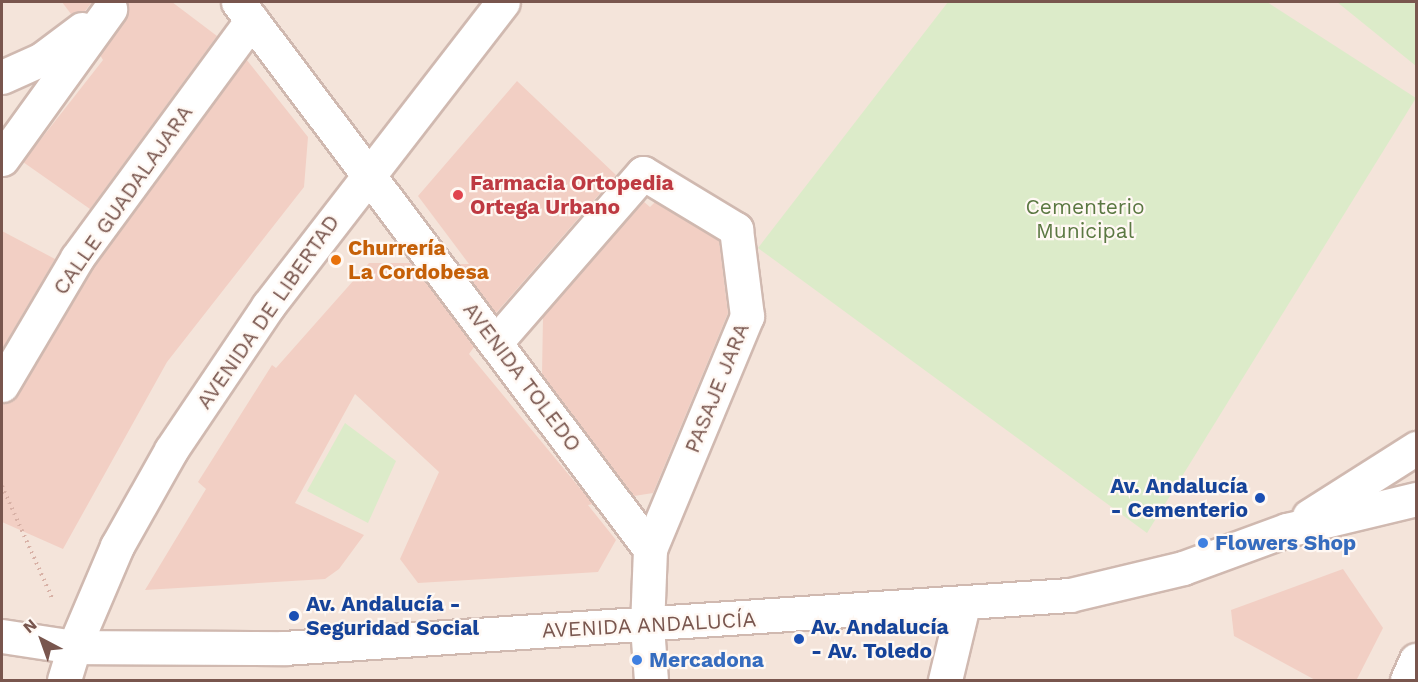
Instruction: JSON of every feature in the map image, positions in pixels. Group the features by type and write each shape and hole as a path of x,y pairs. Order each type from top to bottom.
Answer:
{"street":[{"name":"AVENIDA DE LIBERTAD","path":"64,681 74,647 117,546 171,450 268,306 502,2"},
{"path":"2,77 42,59 115,5"},
{"path":"2,159 115,5"},
{"name":"AVENIDA TOLEDO","path":"245,11 650,549"},
{"name":"CALLE GUADALAJARA","path":"2,385 77,258 245,11"},
{"name":"PASAJE JARA","path":"496,342 643,173 736,229 747,316 650,549"},
{"name":"AVENIDA ANDALUCÍA","path":"1287,530 1416,448"},
{"name":"AVENIDA ANDALUCÍA","path":"2,636 74,647 240,650 963,605 1081,592 1183,568 1287,530 1416,499"},
{"path":"650,549 647,626 651,681"},
{"path":"945,681 963,605"},
{"path":"1407,681 1416,660"}],"path":[{"path":"2,486 74,647"}],"shaded area":[{"path":"2,2 1416,2 1416,680 2,680"}],"green space":[{"name":"Cementerio Municipal","path":"948,2 1267,2 1416,98 1147,533 758,248"},
{"path":"1337,2 1416,2 1416,66"},
{"path":"345,423 396,461 368,523 307,491"}],"building":[{"path":"62,2 92,2 85,11 71,14"},
{"path":"127,2 172,2 217,36 90,209 23,162 103,60 100,55 125,19"},
{"path":"246,59 308,137 304,187 167,362 63,549 2,522 2,404 18,395 93,268"},
{"path":"517,81 616,175 496,313 458,264 469,264 418,196"},
{"path":"643,201 650,207 655,202 719,240 728,313 653,493 634,496 542,374 543,317"},
{"path":"2,231 55,259 2,349"},
{"path":"369,263 411,263 474,347 469,354 593,504 588,505 616,540 598,572 418,583 400,559 439,472 355,394 295,503 364,535 339,569 325,579 145,590 206,489 198,482 272,365 276,368"},
{"path":"1343,569 1383,628 1356,681 1317,681 1234,636 1231,610"}],"place":[{"name":"Farmacia Ortopedia Ortega Urbano","path":"458,195"},
{"name":"Churrería La Cordobesa","path":"336,260"},
{"name":"Av. Andalucía - Cementerio","path":"1260,498"},
{"name":"Flowers Shop","path":"1203,543"},
{"name":"Av. Andalucía - Seguridad Social","path":"294,616"},
{"name":"Av. Andalucía - Av. Toledo","path":"799,639"},
{"name":"Mercadona","path":"637,660"}]}
